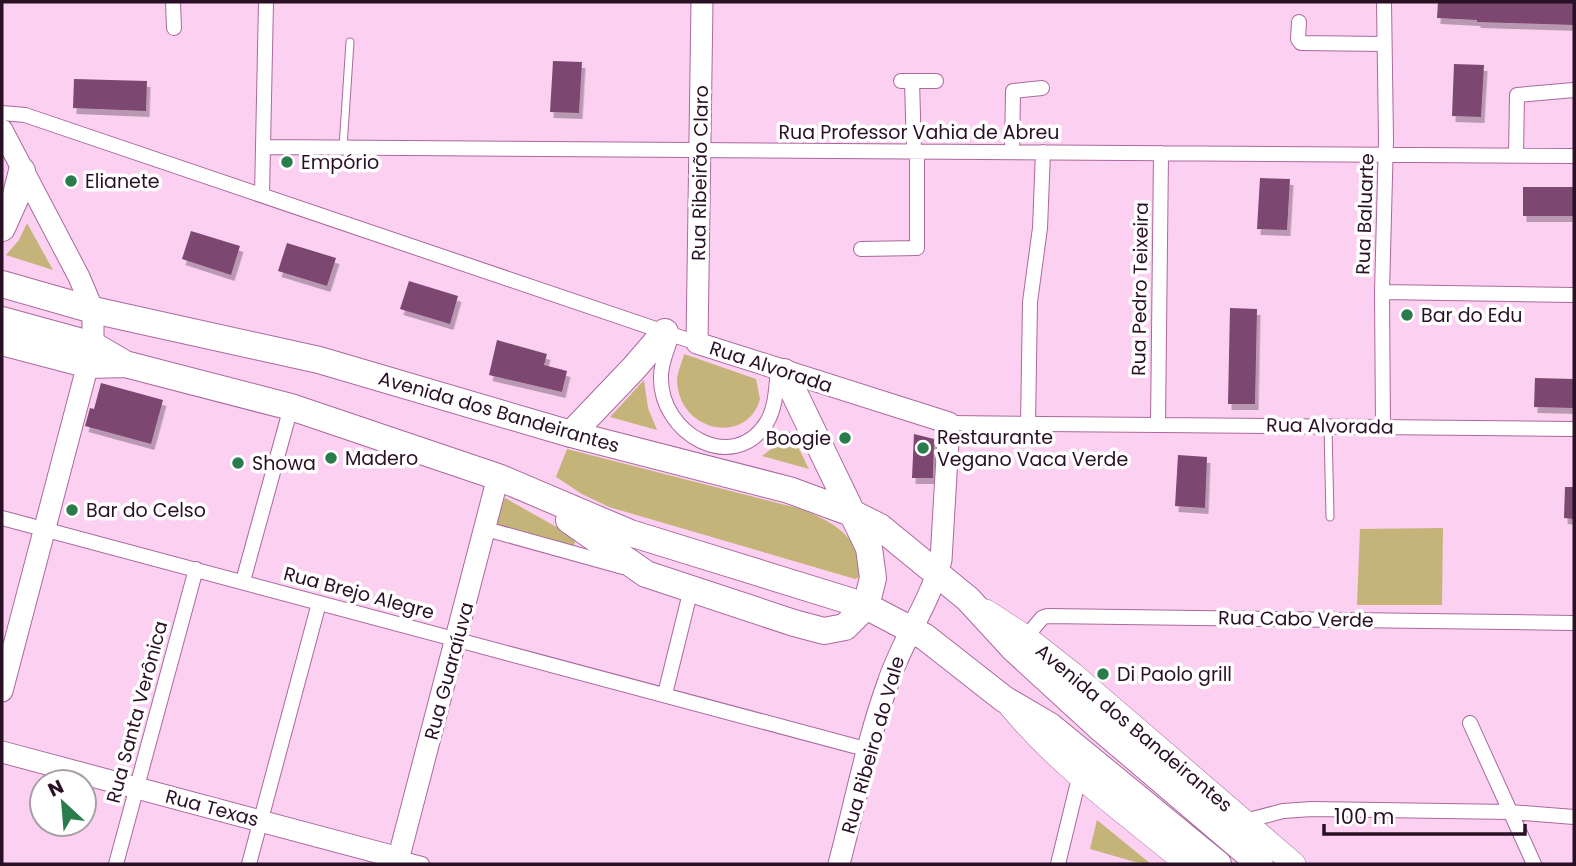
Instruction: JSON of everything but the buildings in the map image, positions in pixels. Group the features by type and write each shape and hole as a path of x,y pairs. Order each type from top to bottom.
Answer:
{"highway":[{"path":"2,229 15,199 22,170"},
{"name":"Avenida dos Bandeirantes","path":"2,284 93,310 319,360 571,434 789,490 854,514 880,527 938,573 968,599 1014,649 1098,726 1260,864"},
{"path":"2,320 91,355"},
{"path":"571,434 669,334"},
{"path":"2,342 91,355 291,407 498,477 630,533 866,606 912,628 1004,699 1050,726 1218,864"},
{"path":"528,491 646,574 824,631 845,626 866,606 872,590 869,548 781,371"}],"main road":[{"name":"Avenida dos Bandeirantes","path":"968,599 1026,637 1294,864"},
{"path":"1004,699 1081,787 1187,864"}],"street":[{"path":"173,2 174,28"},
{"path":"262,195 266,2"},
{"name":"Rua Ribeirão Claro","path":"697,343 702,2"},
{"name":"Rua Baluarte","path":"1383,427 1382,292 1386,155 1384,2"},
{"path":"1299,22 1298,39 1301,43 1384,44"},
{"path":"861,250 917,248 915,151 907,81 936,81"},
{"path":"1012,152 1013,91 1042,88"},
{"path":"1516,156 1517,95 1574,90"},
{"name":"Rua Alvorada","path":"2,113 25,115 669,334 949,423 1574,429"},
{"path":"2,130 77,272 93,310 91,355 2,691"},
{"name":"Rua Professor Vahia de Abreu","path":"263,147 1574,156"},
{"path":"1028,424 1030,302 1040,228 1043,152"},
{"name":"Rua Pedro Teixeira","path":"1158,425 1161,153"},
{"path":"1382,292 1574,295"},
{"path":"669,334 662,369 663,393 677,424 702,443 727,446 756,436 773,409 781,371"},
{"path":"243,581 291,407"},
{"path":"912,628 938,573 944,540 949,423"},
{"name":"Rua Guaraíuva","path":"398,861 498,477"},
{"name":"Rua Brejo Alegre","path":"2,518 869,750"},
{"path":"486,530 646,574"},
{"name":"Rua Santa Verônica","path":"116,864 196,569"},
{"path":"664,694 691,589"},
{"path":"249,864 318,603"},
{"name":"Rua Cabo Verde","path":"1026,637 1042,618 1047,616 1574,623"},
{"name":"Rua Ribeiro do Vale","path":"839,864 887,685 912,628"},
{"path":"1470,723 1534,864"},
{"name":"Rua Texas","path":"2,752 261,821 398,861 422,864"},
{"path":"1058,864 1081,787"},
{"path":"1245,821 1283,811 1312,809 1511,812 1574,817"}],"lane":[{"path":"343,147 350,42"},
{"path":"1328,426 1330,517"}],"shaded area":[{"path":"27,223 53,270 6,255 19,240"},
{"path":"684,354 756,379 760,399 753,414 742,423 729,427 714,427 701,422 689,412 681,398 677,381"},
{"path":"644,380 648,408 657,430 610,417"},
{"path":"790,431 809,469 762,456"},
{"path":"567,449 813,514 834,525 851,540 857,550 863,575 855,579 609,507 556,477"},
{"path":"505,498 576,538 573,550 498,527 494,522"},
{"path":"1443,528 1442,605 1357,605 1360,529"},
{"path":"1097,820 1151,864 1142,864 1090,849"}],"place":[{"name":"Empório","path":"287,162"},
{"name":"Elianete","path":"71,181"},
{"name":"Bar do Edu","path":"1407,315"},
{"name":"Boogie","path":"845,438"},
{"name":"Restaurante Vegano Vaca Verde","path":"923,448"},
{"name":"Madero","path":"331,458"},
{"name":"Showa","path":"238,463"},
{"name":"Bar do Celso","path":"72,510"},
{"name":"Di Paolo grill","path":"1103,674"}]}
